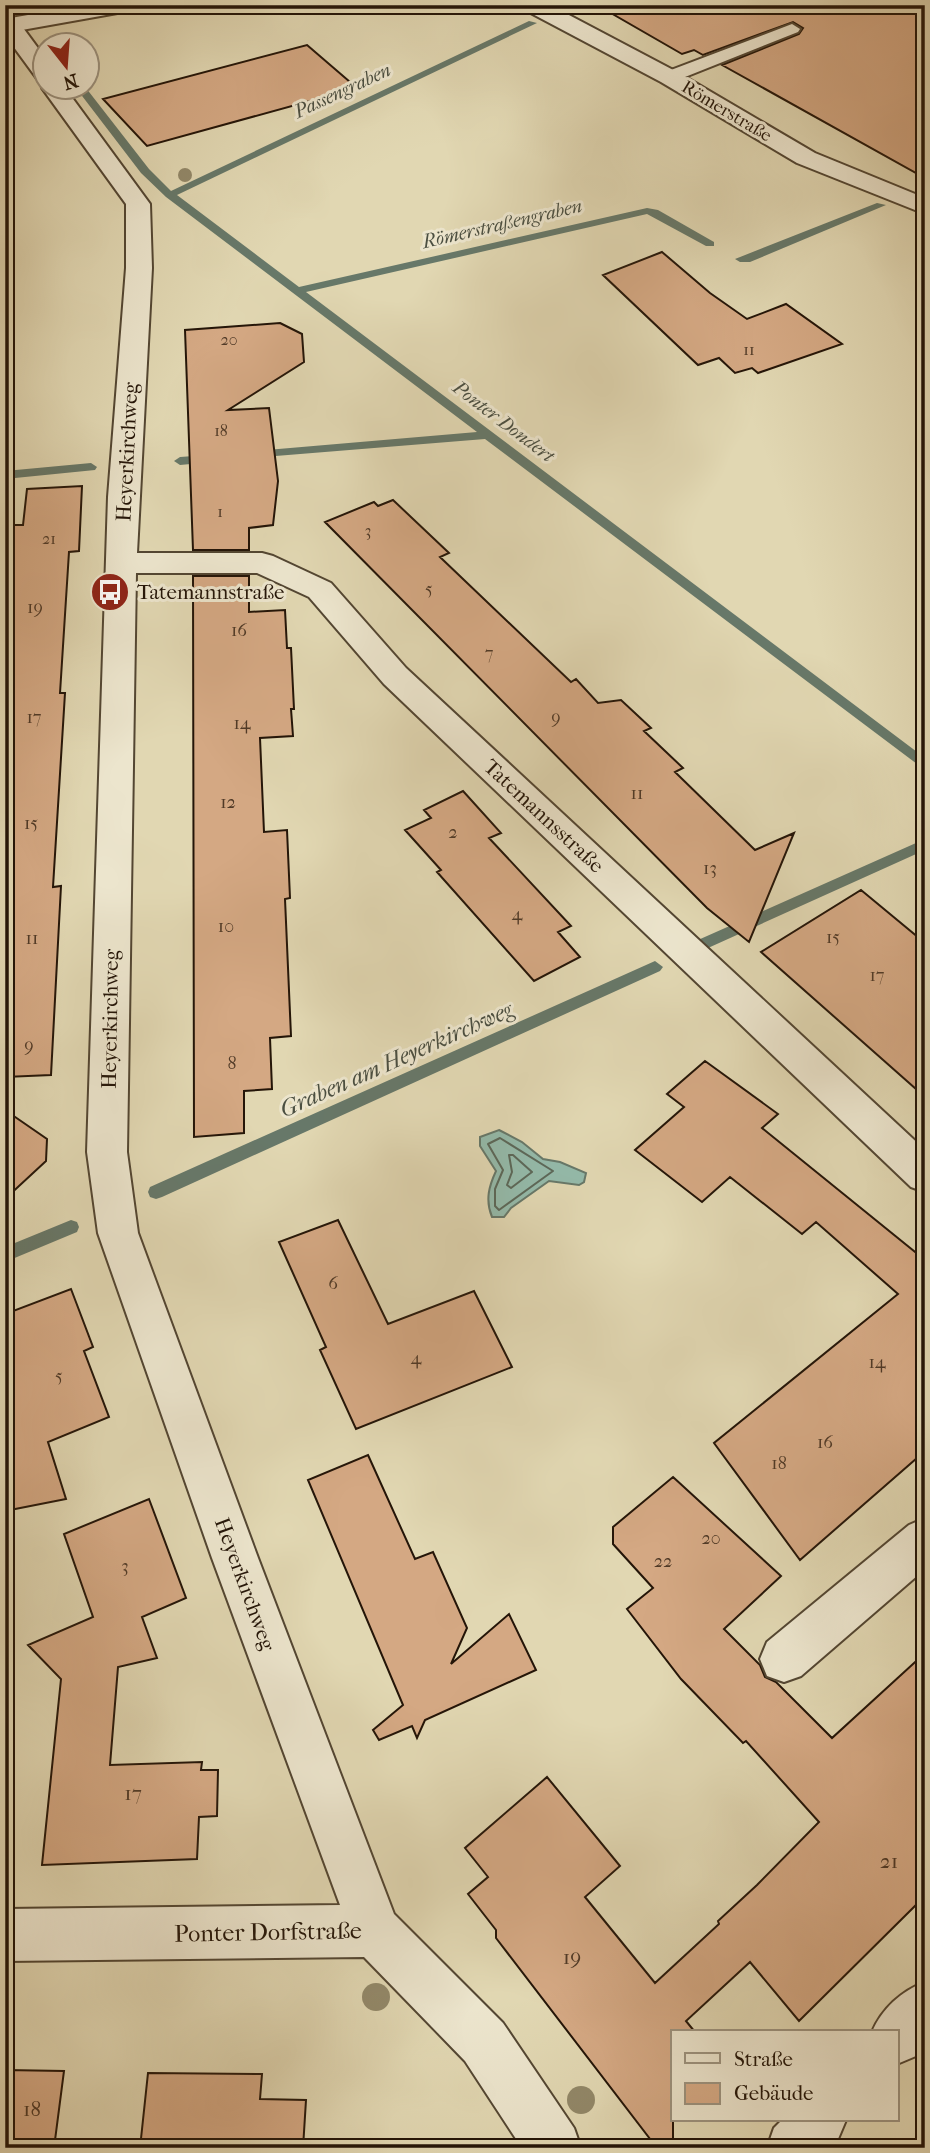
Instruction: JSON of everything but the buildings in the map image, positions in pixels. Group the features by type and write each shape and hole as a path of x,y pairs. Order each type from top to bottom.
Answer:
{"street":[{"path":"32,57 7,26 123,5"},
{"name":"Römerstraße","path":"533,5 669,77 806,158 925,207"},
{"name":"Heyerkirchweg","path":"64,102 138,204 139,268 123,497 107,1152 118,1233 240,1571 375,1931"},
{"name":"Tatemannsstraße","path":"122,562 262,563 320,590 395,676 925,1175"},
{"path":"783,1659 925,1540"},
{"name":"Ponter Dorfstraße","path":"5,1935 375,1931 484,2042 554,2148"},
{"path":"898,2036 925,2007"},
{"path":"793,2148 818,2122"}],"lane":[{"path":"669,77 792,29"}],"water":[{"path":"499,1130 522,1142 543,1159 560,1162 586,1173 584,1182 579,1185 549,1181 511,1208 504,1217 492,1217 489,1193 496,1171 480,1146 480,1137"}],"waterway":[{"name":"Passengraben","path":"170,195 532,23"},
{"name":"Ponter Dondert","path":"92,102 145,171 170,195"},
{"name":"Ponter Dondert","path":"170,195 297,291"},
{"name":"Römerstraßengraben","path":"740,259 746,260 881,205"},
{"name":"Römerstraßengraben","path":"297,291 647,211 654,212 710,244"},
{"name":"Ponter Dondert","path":"297,291 488,435"},
{"path":"255,455 488,435"},
{"name":"Ponter Dondert","path":"488,435 925,765"},
{"path":"180,461 208,459"},
{"path":"5,475 91,467"},
{"name":"Graben am Heyerkirchweg","path":"703,944 925,844"},
{"name":"Graben am Heyerkirchweg","path":"156,1192 655,967"},
{"name":"Graben am Heyerkirchweg","path":"5,1255 71,1227"}],"place":[{"name":"Tatemannstraße","path":"110,592"}]}
